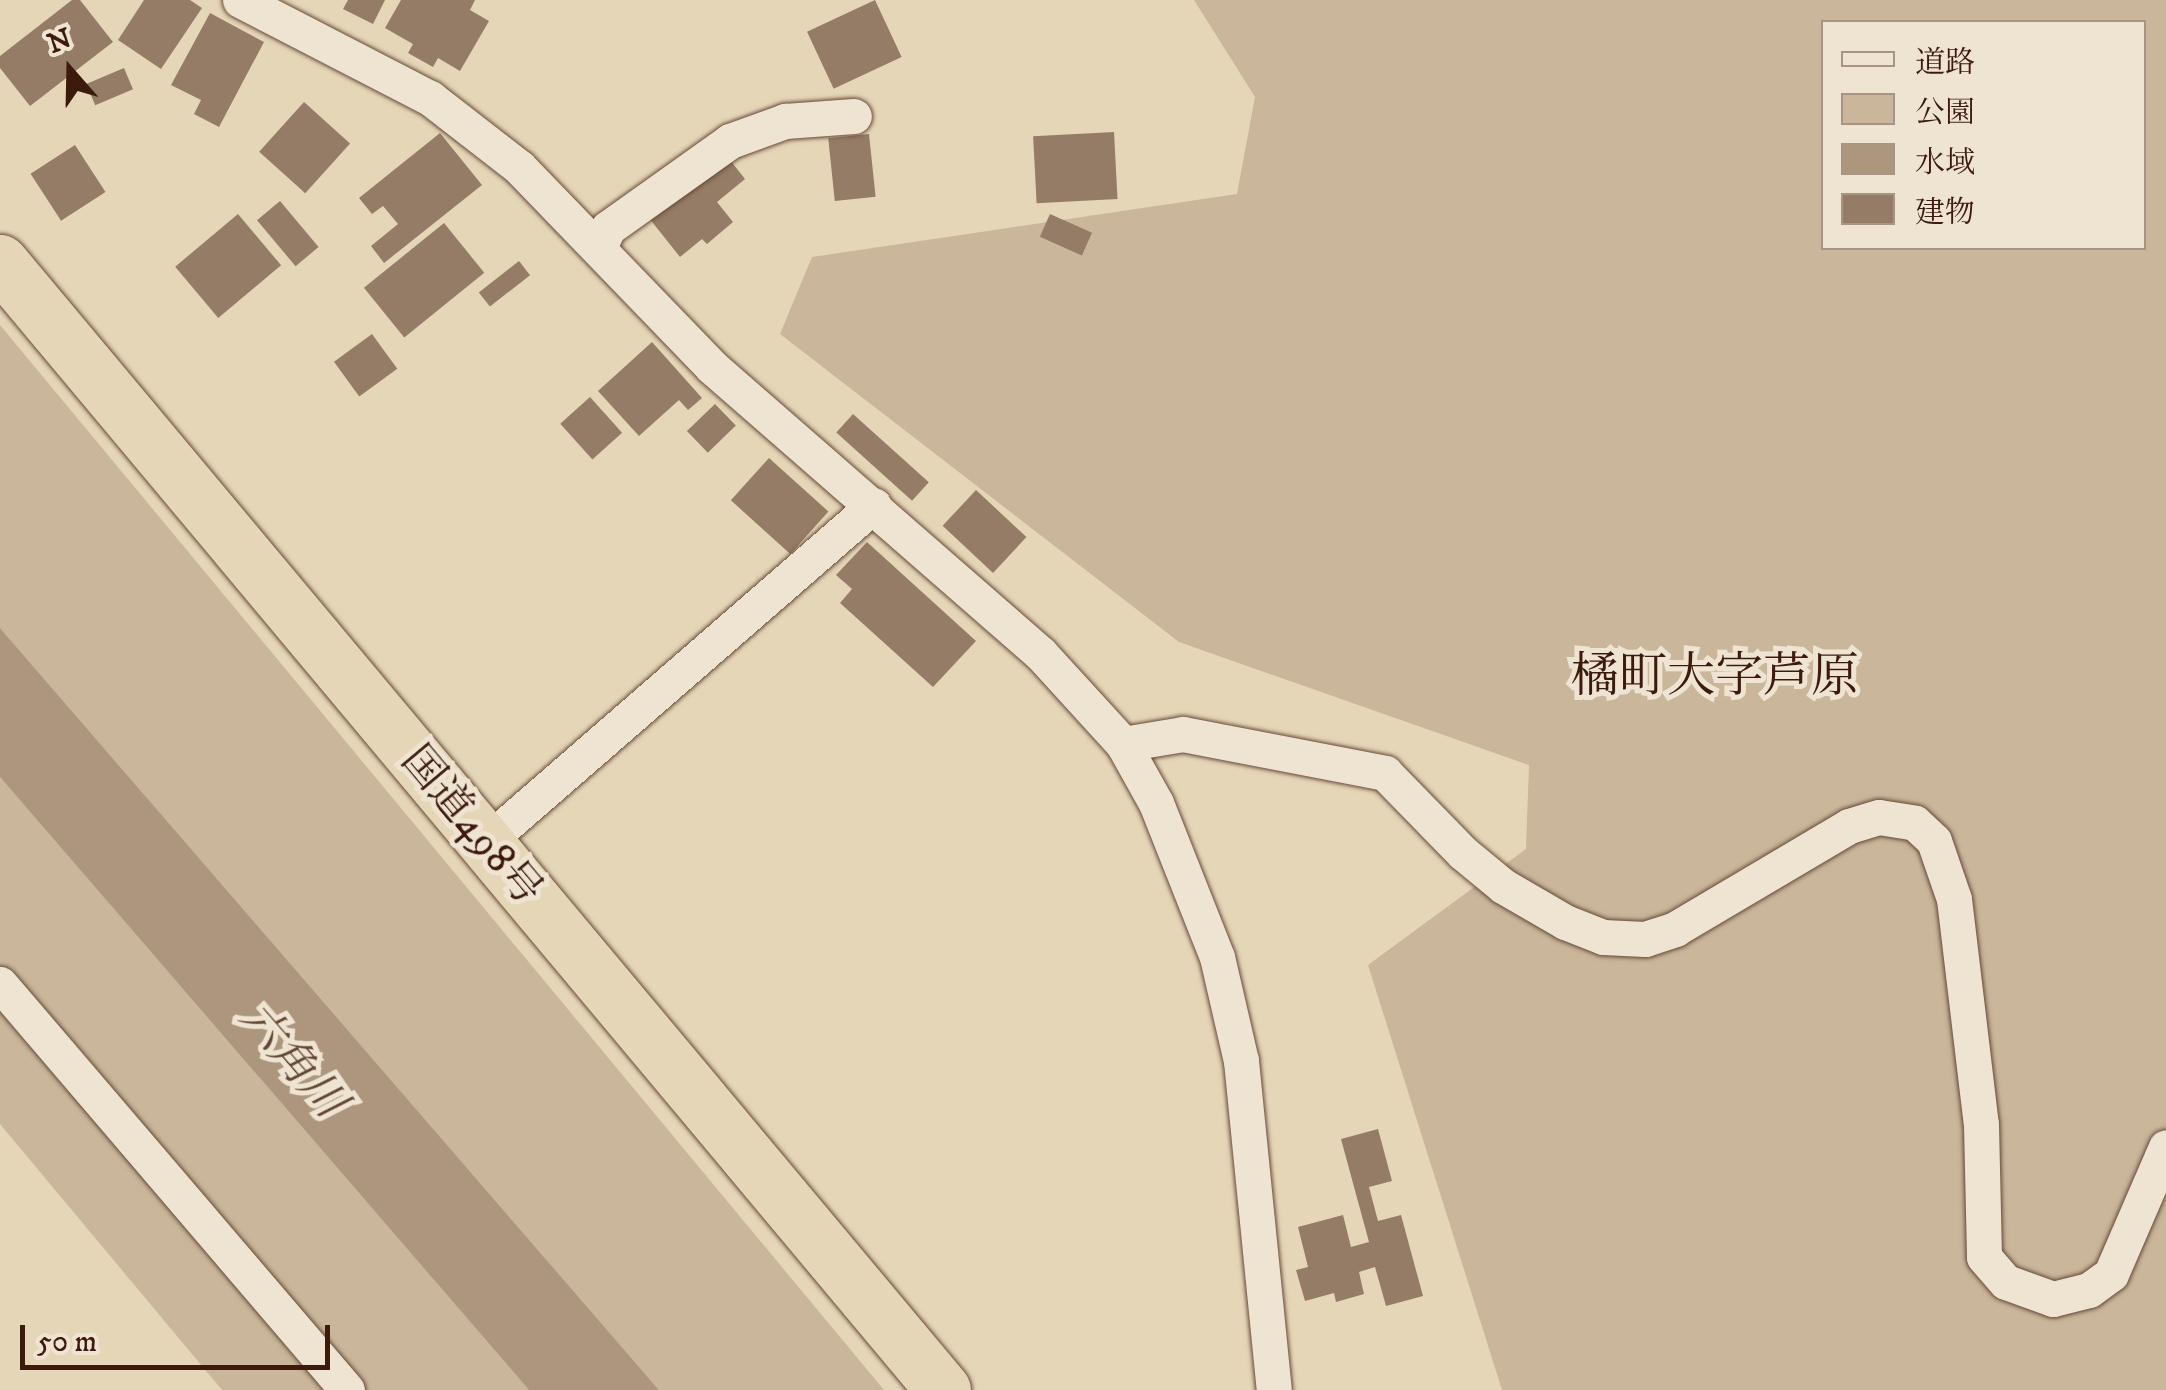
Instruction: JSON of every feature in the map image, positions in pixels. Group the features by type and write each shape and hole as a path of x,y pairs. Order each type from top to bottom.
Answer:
{"highway":[{"name":"国道498号","path":"0,262 943,1390"}],"street":[{"path":"240,0 430,98 520,168 600,246 712,367 1040,652 1123,744 1156,803 1217,957 1238,1044 1274,1390"},
{"path":"600,246 608,228 730,141 786,121 854,116"},
{"path":"485,843 874,505"},
{"path":"1123,744 1182,734 1385,773 1503,886 1603,937 1645,938 1675,928 1848,826 1879,817 1915,823 1934,841 1954,899 1981,1124 1984,1257 2006,1282 2053,1300 2089,1290 2111,1274 2166,1147"},
{"path":"0,984 347,1390"}],"green space":[{"path":"1194,0 2166,0 2166,1390 1502,1390 1368,965 1526,849 1529,765 1179,642 780,334 812,257 1237,194 1255,97"},
{"path":"0,325 884,1390 659,1390 0,628"},
{"path":"0,777 529,1390 222,1390 0,1124"}],"water":[{"name":"六角川","path":"0,628 659,1390 529,1390 0,777"}],"building":[{"path":"72,0 80,0 113,42 30,106 0,68 0,56"},
{"path":"144,0 190,0 202,8 161,69 118,40"},
{"path":"348,0 385,0 373,24 343,9"},
{"path":"401,0 475,0 470,10 489,21 460,71 438,58 433,67 408,53 413,44 385,28"},
{"path":"875,0 902,57 834,89 807,32"},
{"path":"210,13 264,42 219,127 194,114 201,100 171,85"},
{"path":"124,68 133,89 95,105 86,84"},
{"path":"304,102 350,143 305,193 259,152"},
{"path":"1114,132 1118,199 1037,203 1033,136"},
{"path":"440,133 482,185 384,263 371,246 398,224 383,206 372,214 359,198"},
{"path":"869,134 876,197 835,201 828,138"},
{"path":"75,145 105,192 61,221 31,174"},
{"path":"730,160 745,179 717,202 733,222 707,244 702,239 680,257 649,218"},
{"path":"280,201 319,247 296,266 257,220"},
{"path":"238,214 281,265 218,318 175,267"},
{"path":"1050,214 1092,233 1082,256 1040,237"},
{"path":"444,223 484,273 404,338 364,288"},
{"path":"519,261 530,275 490,307 479,292"},
{"path":"372,334 397,369 359,396 334,362"},
{"path":"652,342 702,398 688,410 679,400 639,436 598,391"},
{"path":"590,397 622,433 592,459 560,424"},
{"path":"715,404 736,426 708,453 687,431"},
{"path":"853,414 929,482 912,501 836,433"},
{"path":"769,458 828,512 790,554 731,500"},
{"path":"976,490 1026,537 993,573 943,526"},
{"path":"867,542 976,641 933,687 840,603 852,589 836,575"},
{"path":"1378,1129 1392,1181 1369,1187 1378,1221 1401,1215 1423,1296 1386,1306 1375,1267 1359,1272 1364,1294 1336,1302 1334,1293 1305,1301 1296,1270 1308,1267 1298,1227 1343,1215 1351,1247 1369,1242 1341,1139"}],"district":[{"name":"橘町大字芦原","path":"1715,678"}]}
